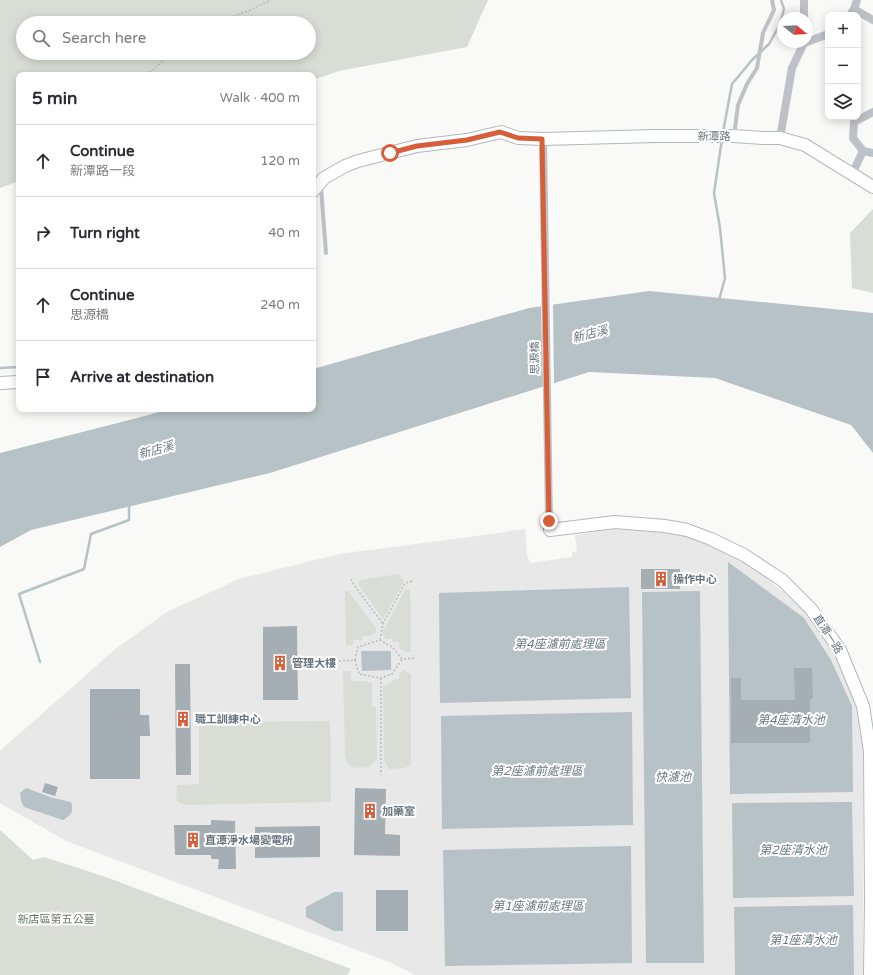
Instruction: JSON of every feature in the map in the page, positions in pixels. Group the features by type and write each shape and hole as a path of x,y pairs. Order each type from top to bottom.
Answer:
{"street":[{"path":"804,0 804,12"},
{"path":"852,12 857,0"},
{"path":"861,15 873,20"},
{"path":"813,39 825,35"},
{"path":"780,138 792,68 802,48"},
{"path":"873,112 854,122 853,138 863,150 873,153"},
{"name":"新潭路","path":"317,187 324,178 345,166 358,161 417,146 467,140 500,132 518,138 542,139 655,136 780,138 805,145 873,187"},
{"name":"思源橋","path":"542,139 549,521"},
{"path":"852,174 863,150"},
{"path":"0,383 16,382"},
{"name":"直潭一路","path":"549,521 550,530 615,522 665,526 687,530 711,539 744,555 782,580 811,609 840,650 863,706 870,751 870,975"}],"lane":[{"path":"726,136 747,84 757,68 763,33 774,10 772,0"},
{"path":"317,187 326,253"}],"path":[{"path":"234,16 271,0"},
{"path":"150,72 164,60"},
{"path":"352,579 354,585 383,624"},
{"path":"380,640 383,624 405,583 413,581"},
{"path":"402,658 392,674 381,678 359,674 355,660 358,647 380,640 392,647 402,658 415,658"},
{"path":"339,661 355,660"},
{"path":"381,678 381,775"}],"shaded area":[{"path":"525,529 527,554 530,563 572,557 572,552 577,551 575,535 613,529 652,529 705,542 735,556 768,579 805,612 833,652 852,694 859,719 863,750 863,975 415,975 389,962 66,841 0,803 0,751 114,650 167,612 239,579 339,554"}],"green space":[{"path":"0,0 488,0 467,47 339,71 316,79 316,72 16,72 16,182 0,188"},
{"path":"873,209 873,293 852,288 850,233"},
{"path":"399,574 404,581 383,619 358,584 361,580"},
{"path":"410,589 411,652 407,652 400,649 399,642 393,642 392,639 386,639 383,632 405,590"},
{"path":"345,591 348,591 376,628 376,632 370,636 363,636 363,640 353,640 353,645 346,646"},
{"path":"406,669 406,673 411,673 411,764 405,768 389,769 384,760 383,686 389,684 393,680 399,679 399,673"},
{"path":"343,671 350,671 351,681 365,681 372,684 372,707 376,707 377,759 369,767 356,768 350,766 346,759"},
{"path":"330,721 331,802 187,805 180,803 176,798 177,785 199,784 199,722"},
{"name":"新店區第五公墓","path":"0,830 33,860 44,857 103,876 351,969 347,975 0,975"}],"water":[{"name":"新店溪","path":"649,291 873,313 873,453 851,425 715,378 589,372 270,473 31,530 0,547 0,453 159,412 316,412 316,368 529,308"},
{"name":"第4座清水池","path":"728,562 804,618 831,660 852,706 853,792 730,794"},
{"name":"第4座濾前處理區","path":"629,587 631,698 440,703 439,593"},
{"name":"快濾池","path":"700,591 704,963 646,963 642,592"},
{"path":"361,651 391,651 391,670 362,671"},
{"name":"第2座濾前處理區","path":"632,712 633,825 442,829 441,716"},
{"path":"26,788 53,798 71,802 71,813 63,820 24,807 21,801 20,793"},
{"name":"第2座清水池","path":"852,802 854,896 733,898 732,803"},
{"name":"第1座濾前處理區","path":"631,846 632,963 445,966 443,850"},
{"path":"334,892 343,892 343,931 334,931 306,917 306,907"},
{"name":"第1座清水池","path":"853,905 854,975 735,975 734,907"}],"pier":[{"path":"553,302 554,385 543,389 541,304"}],"building":[{"name":"操作中心","path":"641,569 680,569 680,589 641,589"},
{"name":"管理大樓","path":"297,626 298,700 263,700 263,627"},
{"name":"職工訓練中心","path":"175,664 190,664 191,775 176,775"},
{"path":"794,668 812,668 813,699 810,699 810,743 731,743 731,678 741,678 741,700 795,700"},
{"path":"90,689 140,689 140,715 149,715 150,736 140,736 140,779 90,779"},
{"path":"45,783 58,787 55,796 42,792"},
{"name":"加藥室","path":"355,788 386,789 385,834 400,835 400,856 354,855"},
{"path":"211,820 235,821 236,869 218,869 219,859 211,859 211,855 175,855 174,825 211,825"},
{"path":"320,826 320,857 255,858 255,827"},
{"path":"376,890 408,890 408,931 376,931"}],"waterway":[{"path":"723,132 732,84 752,60 769,44 780,24 784,9 781,0"},
{"path":"719,300 725,278 720,228 714,193 722,139"},
{"path":"0,368 16,367"},
{"path":"40,662 19,594 84,569 91,534 129,520 129,504"}],"place":[{"name":"操作中心","path":"661,579"},
{"name":"管理大樓","path":"280,663"},
{"name":"職工訓練中心","path":"183,719"},
{"name":"加藥室","path":"370,811"},
{"name":"直潭淨水場變電所","path":"193,840"}],"route":[{"path":"390,153 417,146 467,140 500,132 518,138 542,139 549,521"}]}
